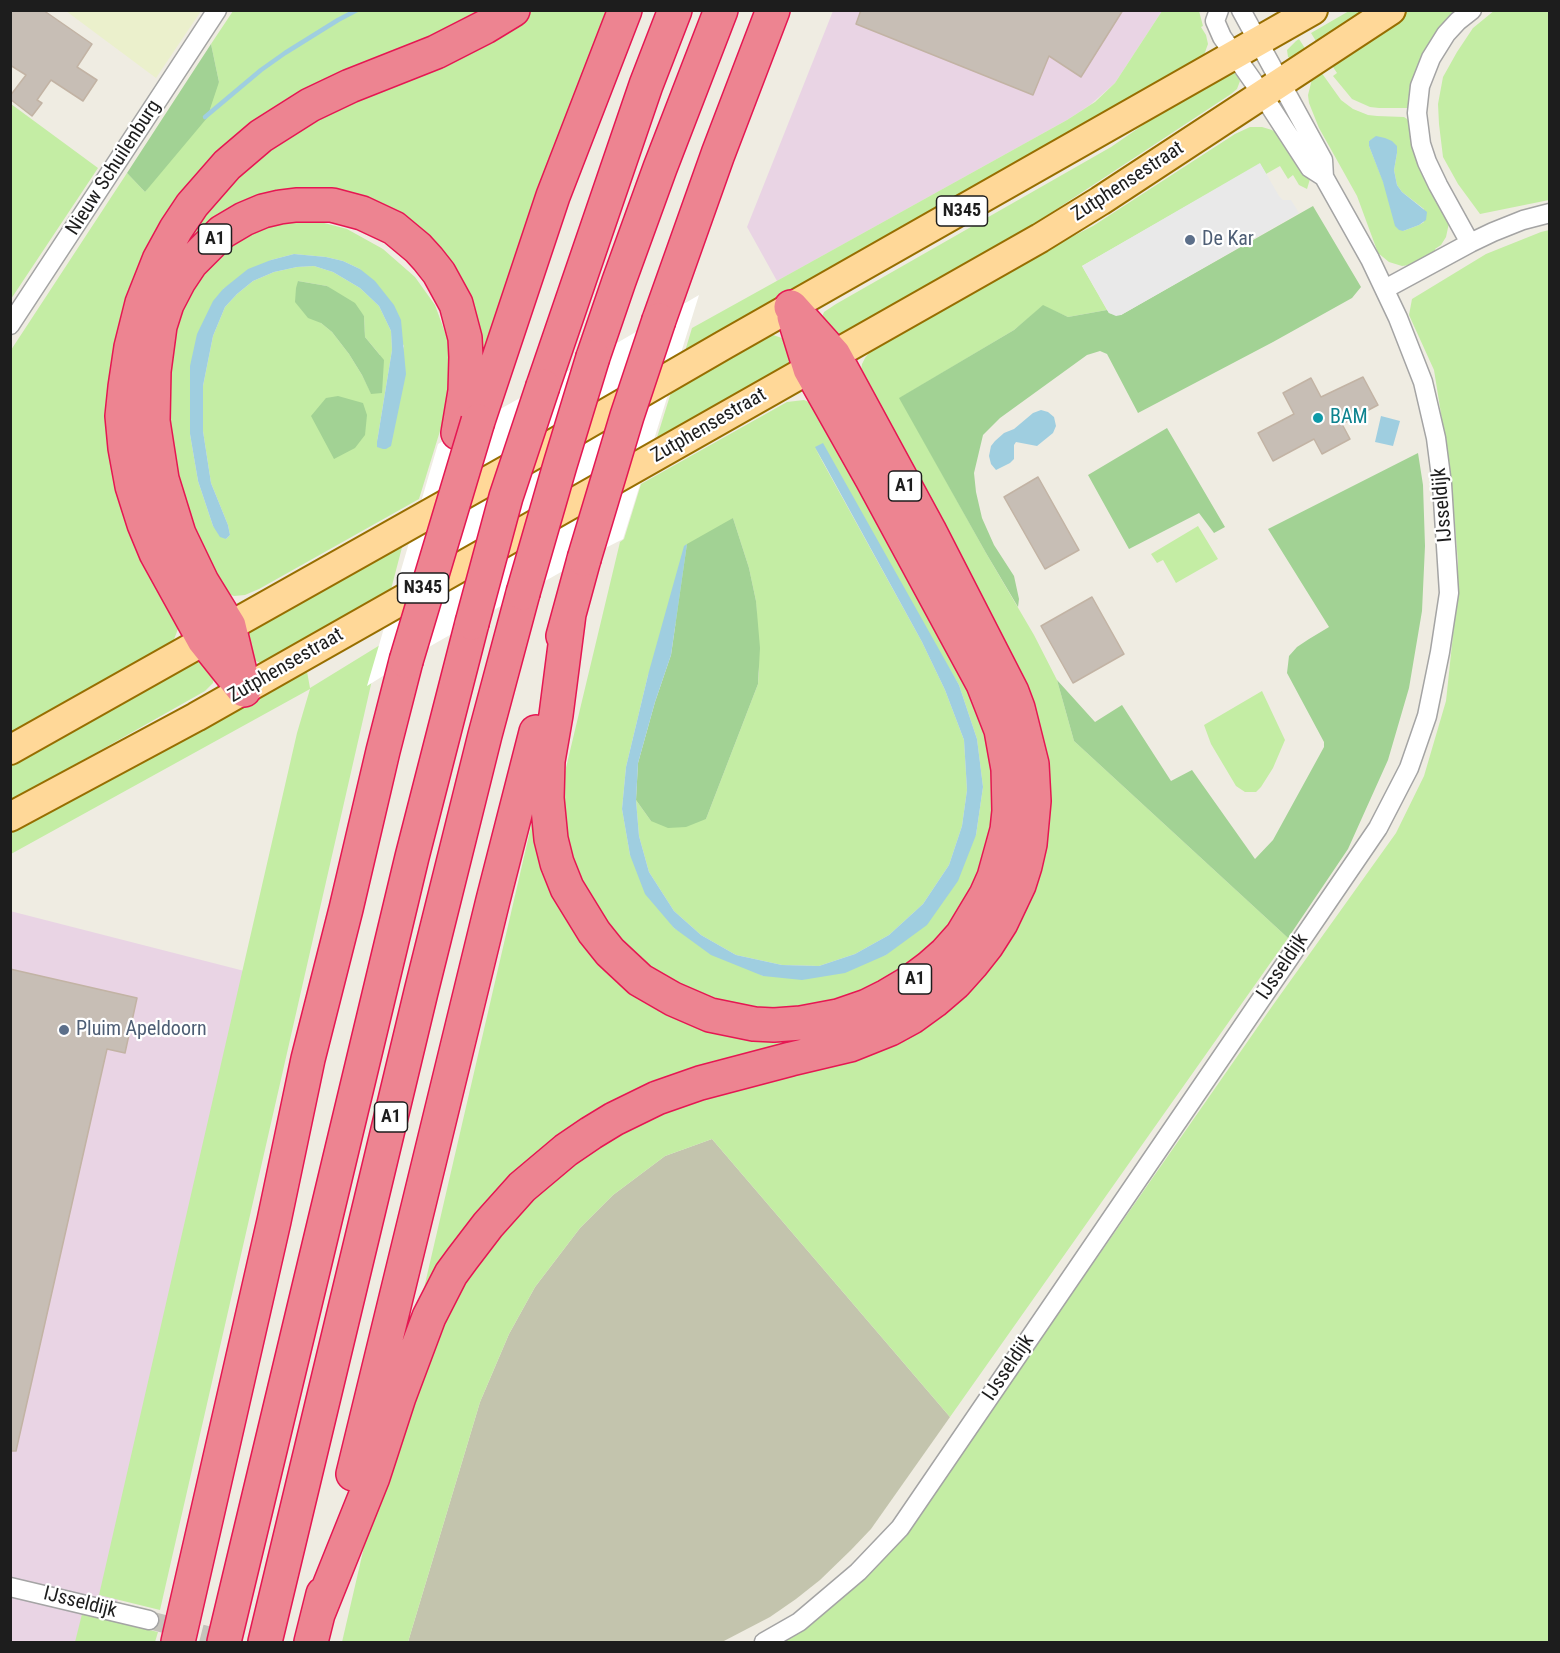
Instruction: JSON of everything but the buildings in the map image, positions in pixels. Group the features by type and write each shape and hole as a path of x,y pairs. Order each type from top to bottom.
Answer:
{"highway":[{"name":"A1","path":"216,633 156,553 132,486 124,439 125,387 131,347 142,303 159,260 192,205 227,165 261,136 310,105 350,86 436,52 513,10"},
{"name":"A1","path":"178,1642 274,1221 308,1059 406,661 445,531 468,427 625,10"},
{"name":"A1","path":"224,1642 412,857 506,497 646,85 675,10"},
{"name":"A1","path":"265,1642 420,992 523,593 593,357 660,168 721,10"},
{"name":"A1","path":"314,1628 490,911 584,559 659,320 718,154 773,10"},
{"name":"A1","path":"216,633 202,582 179,534 162,479 156,450 153,412 156,348 167,304 191,263 222,232 263,211 296,204 315,204 332,205 362,213 378,219 405,236 439,273 456,304 462,324 466,357 465,391 468,427"},
{"path":"791,307 822,362"},
{"name":"A1","path":"569,614 548,761 547,798 551,839 567,888 594,932 640,980 710,1015 754,1024 774,1025 821,1020 867,1006 909,984 946,953 962,934 986,896 1002,851 1007,830 1009,789 1001,730 983,684 872,479 822,362"},
{"name":"A1","path":"314,1628 373,1477 399,1397 429,1317 451,1274 468,1250 522,1187 566,1150 591,1133 657,1098 700,1083 850,1045 871,1038 905,1021 934,1001 966,971 987,945 1011,905 1025,866 1034,801 1032,764 1018,708 929,530 822,362"},
{"path":"216,633 244,690"}],"main road":[{"name":"N345","path":"10,750 539,452 1313,10"},
{"name":"Zutphensestraat","path":"10,817 244,690 1040,238 1392,10"}],"street":[{"name":"Nieuw Schuilenburg","path":"10,325 217,10"},
{"path":"1219,10 1215,17 1216,27 1234,55 1271,88"},
{"path":"1241,10 1259,42 1271,88"},
{"path":"1470,243 1427,162 1421,144 1417,113 1420,86 1431,58 1446,34 1472,10"},
{"name":"IJsseldijk","path":"765,1642 799,1622 858,1572 900,1528 1372,837 1409,768 1427,716 1449,593 1442,484 1431,410 1416,363 1385,289 1324,177 1323,160 1271,88"},
{"path":"1385,289 1470,243 1523,220 1550,213"},
{"name":"IJsseldijk","path":"10,1587 149,1620"}],"shaded area":[{"path":"66,11 201,11 156,78"},
{"path":"833,11 1162,11 1115,83 1090,105 1067,120 777,281 747,227"},
{"name":"De Kar","path":"1260,163 1279,196 1283,200 1291,200 1299,213 1121,315 1116,316 1109,313 1082,266"},
{"path":"10,911 260,975 108,1642 11,1642"},
{"path":"712,1139 950,1417 871,1529 851,1550 796,1599 770,1617 722,1642 408,1642 480,1402 509,1334 535,1287 580,1228 613,1195 665,1156"}],"green space":[{"path":"1495,10 1549,11 1549,200 1480,214 1458,184 1443,157 1438,104 1443,77 1457,52 1473,28"},
{"path":"233,11 485,11 455,28 297,95 145,257 178,629 173,642 11,740 11,350 127,173 145,192 219,82 211,44"},
{"path":"520,11 608,11 527,226 477,371 464,292 332,197 184,256 175,243 257,148"},
{"path":"1162,11 1199,11 1203,26 1201,27 1208,44 1199,61 683,358 692,328 1067,120 1095,102 1115,83"},
{"path":"1349,11 1373,11 1319,46 1311,33"},
{"path":"1405,11 1459,11 1443,25 1422,56 1407,108 1370,107 1352,99 1333,76 1337,73 1329,61"},
{"path":"1299,39 1308,53 1294,60 1288,57 1287,50"},
{"path":"211,44 219,82 207,118 145,192 127,173"},
{"path":"1230,71 1235,73 1240,81 1237,89 1231,94 987,255 840,338 822,317 824,312 836,304 1111,147 1188,94"},
{"path":"1321,72 1341,100 1353,109 1368,115 1404,117 1410,121 1449,223 1446,237 1435,249 1436,251 1410,265 1402,266 1389,262 1378,253 1357,196 1319,128 1309,103 1308,95 1312,79","holes":["1375,138 1397,153 1394,170 1397,185 1402,192 1424,209 1424,222 1403,231 1369,141"]},
{"path":"11,104 98,168 11,299"},
{"path":"1250,127 1262,127 1281,136 1310,179 1307,189 1299,185 1293,175 1288,179 1280,166 1266,174 1260,164 1082,266 1107,310 1068,317 1043,306 1014,330 900,398 1057,680 1074,741 1288,938 950,1417 712,1139 665,1156 613,1195 580,1228 535,1287 509,1334 480,1402 408,1642 342,1642 536,805 564,776 620,542 624,539 641,484 787,402 804,400 818,406 860,376 865,358 878,342 1028,259 1093,226 1235,134","holes":["815,448 959,685 977,739 983,787 976,835 886,955 763,976 674,928 630,855 622,809 626,767 648,675 733,518 749,568 756,601 758,684 706,819 651,821 636,800 639,836 649,872 674,911 701,935 736,955 782,965 819,966 855,954 889,935 923,904 949,865 962,826 967,790 964,740 945,690 922,642"]},
{"path":"1313,206 1361,287 1352,298 1138,413 1107,354 1100,351 1087,355 1000,418 983,435 974,473 976,492 982,518 994,545 1014,576 1019,599 1018,607 899,398 1014,330 1043,305 1068,317 1107,310 1109,313 1121,315"},
{"path":"309,219 347,229 383,249 415,277 435,305 447,338 455,373 448,405 419,499 259,589 245,595 234,596 226,593 207,577 169,444 170,348 181,305 211,258 264,221","holes":["294,254 326,257 343,261 360,269 404,346 377,442 392,350 391,331 379,306 360,288 333,272 314,266 297,267 274,272 253,281 225,307 213,336 203,386 203,431 211,483 228,525 230,535 226,539 213,526 198,481 190,434 223,289 271,260","298,281 327,286 364,316 365,337 380,355 371,393 349,354 332,332 321,323"]},
{"path":"1549,230 1549,1642 783,1642 837,1603 876,1568 906,1532 1273,1005 1396,833 1424,776 1446,701 1458,562 1451,476 1434,370 1409,315 1412,299 1486,254"},
{"path":"298,281 327,286 355,303 364,316 365,337 384,360 382,393 371,394 349,354 332,332 321,323 308,318 295,302"},
{"path":"770,334 782,338 788,344 791,358 789,366 654,447 673,386"},
{"path":"338,396 363,403 367,415 365,435 355,448 334,459 311,416 326,398"},
{"path":"1167,428 1225,527 1214,533 1199,513 1129,549 1088,475"},
{"path":"1418,453 1423,485 1425,546 1422,611 1409,688 1388,760 1348,849 1288,938 1074,741 1057,680 1095,722 1122,705 1171,781 1192,770 1255,859 1273,840 1324,747 1324,742 1287,673 1289,656 1297,647 1329,627 1268,529"},
{"path":"733,518 749,568 756,601 760,648 758,684 706,819 686,827 668,828 651,821 636,800 638,763 671,655 687,544"},
{"path":"1198,526 1218,559 1176,583 1163,560 1157,563 1151,554"},
{"path":"405,536 389,597 265,664 252,660 246,632"},
{"path":"380,645 160,1610 99,1595 297,733 310,689 11,854 10,824 306,666 310,688"},
{"path":"195,659 203,660 214,678 213,683 205,691 69,768 11,808 10,762"},
{"path":"1262,691 1285,740 1273,768 1261,787 1256,792 1245,792 1236,786 1211,744 1204,725"},
{"path":"82,1614 158,1632 155,1642 75,1642"}],"water":[{"path":"1376,136 1392,141 1397,146 1394,170 1397,185 1402,192 1427,212 1426,220 1419,225 1403,231 1395,226 1383,182 1369,146 1369,141"},
{"path":"294,254 326,257 343,261 360,269 375,281 394,305 401,320 406,374 391,446 386,449 377,447 392,350 391,331 379,306 360,288 333,272 314,266 274,272 253,281 225,307 213,336 203,386 203,431 211,483 228,525 230,535 226,539 220,537 213,526 198,481 190,434 190,366 197,334 213,301 223,289 248,269"},
{"path":"1041,410 1054,417 1056,426 1053,433 1037,446 1016,442 1014,459 996,470 989,456 991,446 1004,433 1014,429 1033,413"},
{"path":"1381,416 1400,421 1393,446 1375,442"},
{"path":"823,443 959,685 977,739 983,787 976,835 958,881 927,925 886,955 845,973 802,980 763,976 711,955 674,928 645,894 630,855 622,809 626,767 648,675 684,546 687,544 671,655 638,763 636,800 639,836 649,872 674,911 701,935 736,955 782,965 819,966 855,954 889,935 923,904 949,865 962,826 967,790 964,740 945,690 922,642 815,447"}],"pier":[{"path":"699,295 623,539 434,644 367,686 438,444"}],"waterway":[{"path":"205,117 285,53 357,10"}],"tunnel":[{"path":"149,1620 230,1641"}],"place":[{"name":"De Kar","path":"1190,240"},
{"name":"BAM","path":"1318,418"},
{"name":"Pluim Apeldoorn","path":"64,1030"}]}
